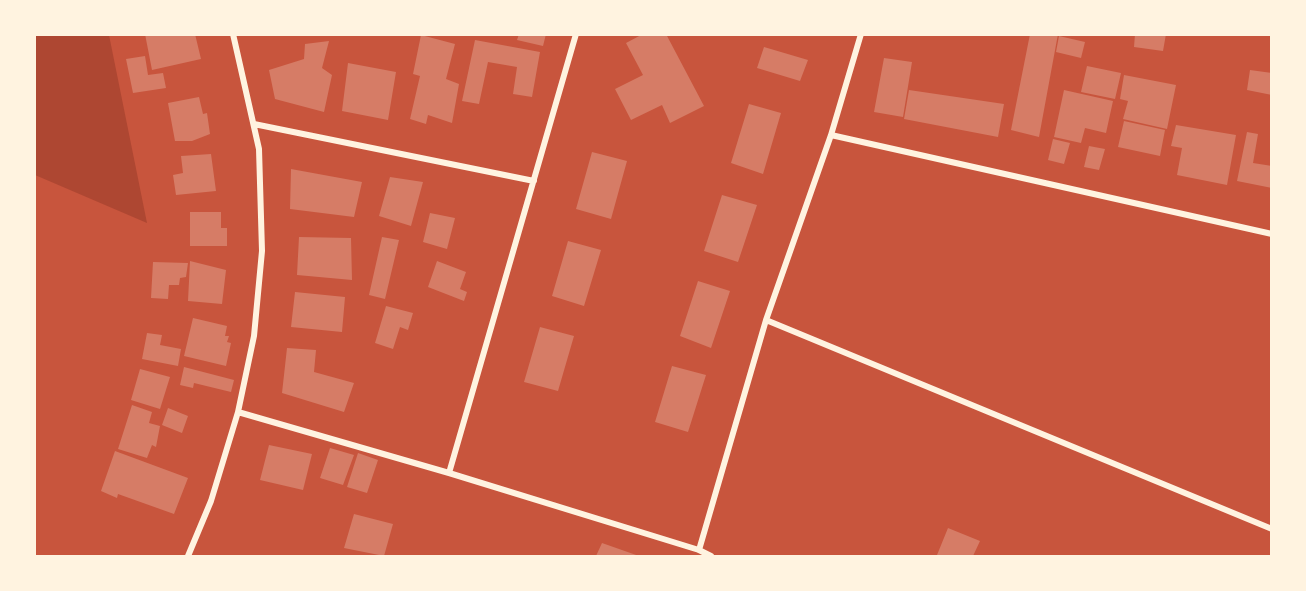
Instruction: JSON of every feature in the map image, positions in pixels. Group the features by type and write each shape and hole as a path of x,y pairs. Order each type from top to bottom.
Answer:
{"street":[{"path":"188,556 211,501 238,412 254,336 262,251 260,149 233,34"},
{"path":"449,473 576,34"},
{"path":"699,550 765,320 831,135 861,34"},
{"path":"254,124 534,181"},
{"path":"831,135 1272,234"},
{"path":"765,320 1272,529"},
{"path":"238,412 449,473 699,550 711,556"}],"shaded area":[{"path":"34,35 109,35 147,223 35,175"}],"building":[{"path":"145,34 195,34 201,59 152,70"},
{"path":"519,34 546,34 543,46 517,40"},
{"path":"643,34 666,34 704,106 670,123 662,105 631,120 615,89 643,75 626,43"},
{"path":"1030,34 1058,34 1039,137 1011,130"},
{"path":"1135,34 1166,34 1163,51 1134,47"},
{"path":"421,35 455,44 446,79 459,84 452,123 428,115 426,124 410,119 420,76 413,74"},
{"path":"1059,36 1085,42 1081,58 1056,52"},
{"path":"475,40 540,52 532,97 513,94 517,67 488,62 479,104 462,101"},
{"path":"329,41 322,68 332,75 324,112 275,99 269,70 304,59 305,44"},
{"path":"764,47 808,60 800,81 757,68"},
{"path":"145,56 148,75 163,73 166,88 133,93 126,59"},
{"path":"884,58 912,62 903,117 874,112"},
{"path":"348,63 396,72 388,120 342,111"},
{"path":"1087,66 1121,73 1115,99 1081,92"},
{"path":"1250,70 1272,73 1272,95 1247,90"},
{"path":"1124,75 1176,85 1167,129 1123,119 1128,101 1120,99"},
{"path":"909,90 1004,104 998,137 904,119"},
{"path":"1064,90 1113,101 1106,133 1085,128 1081,143 1054,137"},
{"path":"199,97 203,114 207,113 210,134 192,141 175,141 168,103"},
{"path":"749,104 781,113 763,174 731,163"},
{"path":"1124,121 1165,130 1160,156 1118,147"},
{"path":"1176,125 1236,135 1227,185 1177,175 1182,148 1171,146"},
{"path":"1247,132 1258,134 1253,163 1272,166 1272,188 1237,181"},
{"path":"1053,139 1070,143 1064,164 1048,160"},
{"path":"1089,146 1105,149 1099,170 1084,167"},
{"path":"592,152 627,161 611,219 576,209"},
{"path":"211,154 216,191 176,195 173,175 183,173 181,156"},
{"path":"291,169 362,182 354,217 290,209"},
{"path":"390,177 423,182 411,226 379,216"},
{"path":"722,195 757,205 738,262 704,251"},
{"path":"190,212 221,212 221,228 227,228 227,246 190,246"},
{"path":"430,213 455,218 447,249 423,242"},
{"path":"299,237 351,238 352,280 297,275"},
{"path":"382,237 399,240 385,299 369,295"},
{"path":"568,241 601,250 584,306 552,296"},
{"path":"190,261 226,270 222,304 188,301"},
{"path":"437,261 466,272 460,289 467,292 464,301 428,287"},
{"path":"153,262 188,263 186,277 180,278 179,285 169,285 168,299 151,298"},
{"path":"698,281 730,291 711,348 680,336"},
{"path":"295,292 345,297 342,332 291,327"},
{"path":"386,306 413,313 408,330 400,327 393,349 375,343"},
{"path":"193,318 227,326 225,336 229,336 227,342 231,343 226,366 184,356"},
{"path":"540,327 574,336 558,391 524,382"},
{"path":"147,333 162,335 160,345 181,349 178,366 142,359"},
{"path":"287,348 316,350 314,372 354,383 344,412 282,393"},
{"path":"672,366 706,375 688,432 655,422"},
{"path":"184,367 234,380 231,392 194,383 193,388 180,385"},
{"path":"140,369 170,377 160,409 131,400"},
{"path":"132,405 152,412 149,423 160,426 156,447 152,445 147,458 118,449"},
{"path":"168,408 188,416 182,433 162,425"},
{"path":"269,445 312,454 303,490 260,480"},
{"path":"330,448 354,455 343,485 320,478"},
{"path":"115,451 188,478 174,514 118,494 117,498 101,491"},
{"path":"358,453 378,460 367,493 347,487"},
{"path":"354,514 393,524 384,556 344,548"},
{"path":"948,528 980,541 973,556 937,555"},
{"path":"602,543 639,556 596,556"}]}
